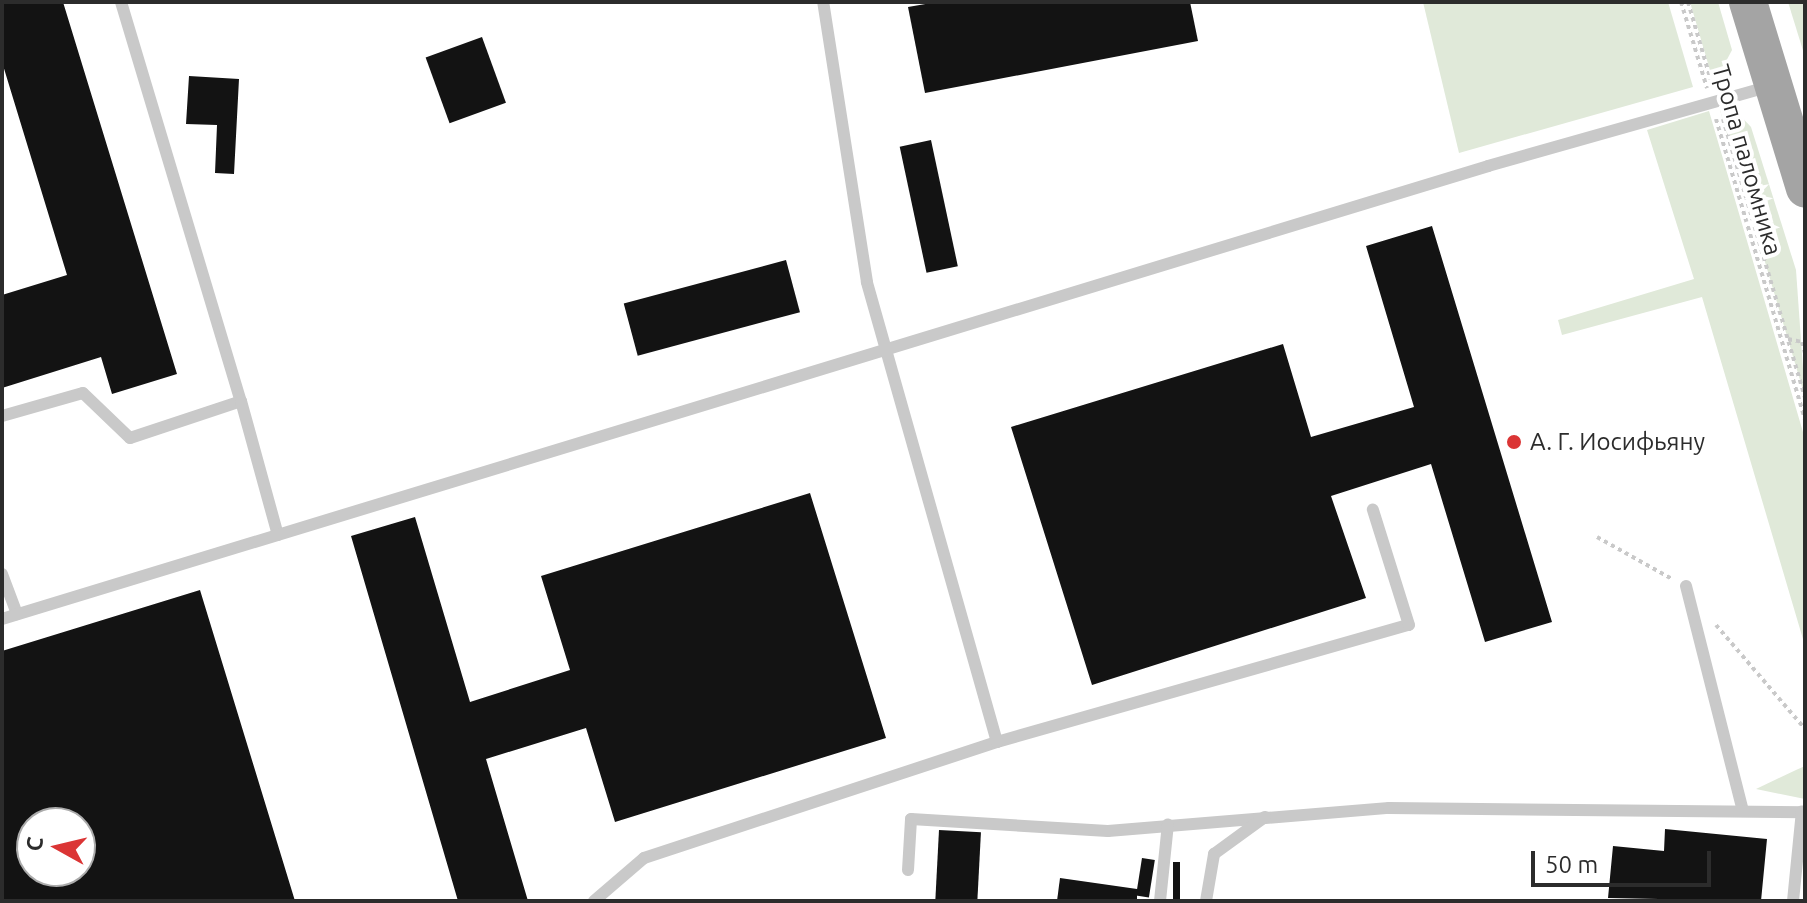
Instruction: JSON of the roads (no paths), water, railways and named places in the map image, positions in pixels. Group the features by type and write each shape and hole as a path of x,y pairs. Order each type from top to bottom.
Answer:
{"main road":[{"path":"1748,2 1805,188"}],"lane":[{"path":"121,2 278,535"},
{"path":"823,2 867,282 997,742"},
{"path":"2,619 1714,100 1773,86"},
{"path":"2,416 83,393 130,438 241,401"},
{"path":"594,901 644,858 997,742 1409,625 1373,510"},
{"path":"2,574 17,614"},
{"path":"1686,586 1742,807"},
{"path":"908,870 911,819 1108,831 1268,816 1742,807 1803,811 1793,901"},
{"path":"1206,901 1214,854 1268,816"},
{"path":"1160,901 1168,824"}],"place":[{"name":"А. Г. Иосифьяну","path":"1514,442"}]}
